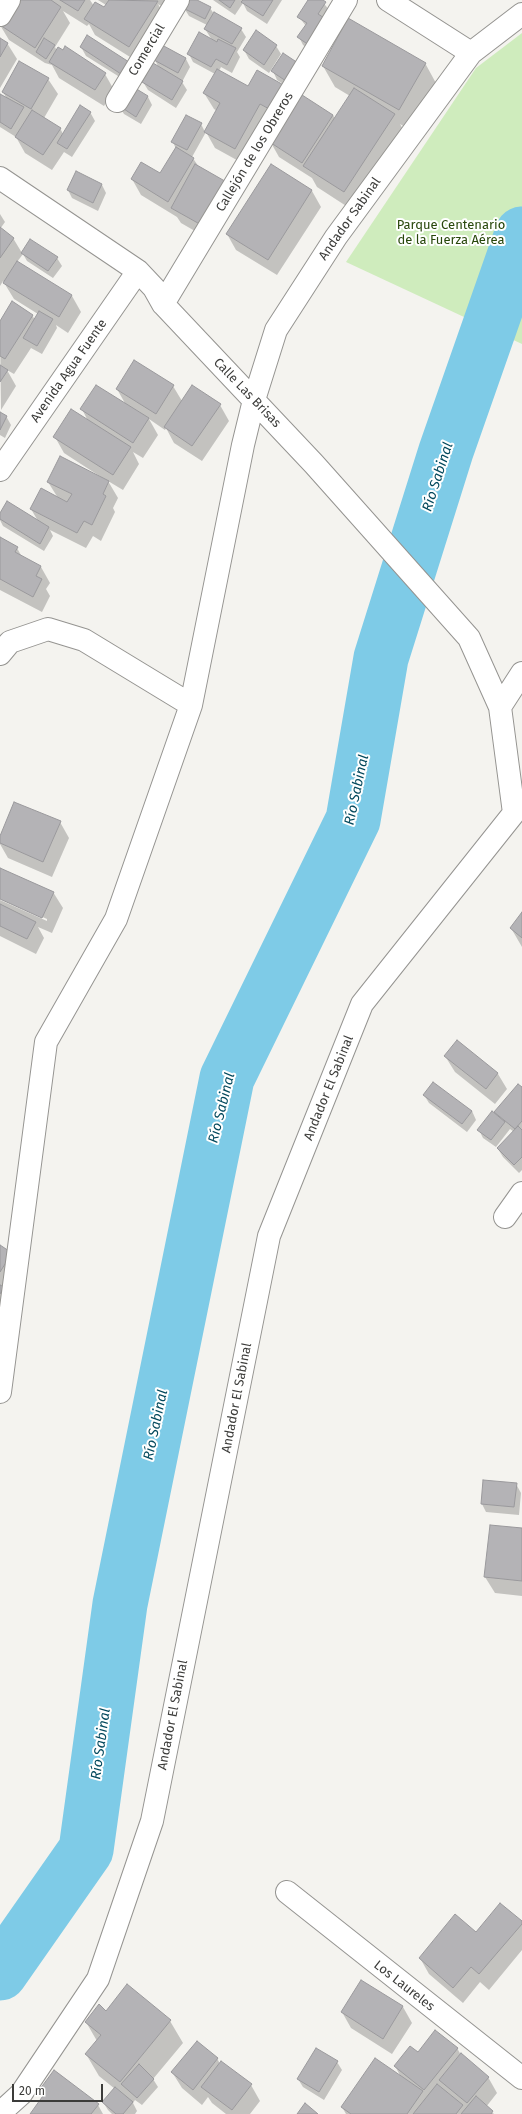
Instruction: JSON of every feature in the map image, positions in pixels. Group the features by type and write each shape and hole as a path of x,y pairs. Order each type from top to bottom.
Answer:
{"street":[{"path":"0,15 9,0"},
{"name":"Comercial","path":"117,101 178,0"},
{"name":"Callejón de los Obreros","path":"163,304 346,0"},
{"path":"388,0 471,53"},
{"name":"Andador Sabinal","path":"0,1392 46,1042 116,919 191,705 241,453 254,400 276,330 336,237 471,53 522,14"},
{"name":"Calle Las Brisas","path":"0,178 138,271 154,288 163,304 314,464 469,638 500,707"},
{"name":"Avenida Agua Fuente","path":"0,470 138,271"},
{"path":"0,654 10,642 48,629 84,640 191,705"},
{"path":"500,707 522,673"},
{"name":"Andador El Sabinal","path":"0,2113 21,2094 98,1980 152,1821 269,1236 362,1004 518,816 500,707"},
{"path":"505,1217 522,1193"},
{"name":"Los Laureles","path":"287,1892 522,2078"}],"green space":[{"name":"Parque Centenario de la Fuerza Aérea","path":"522,33 522,344 346,262 476,68"}],"building":[{"path":"14,0 51,0 61,7 35,48 0,25"},
{"path":"60,0 85,0 78,11"},
{"path":"109,0 158,1 129,47 84,19 95,2 104,7"},
{"path":"187,0 197,0 211,7 205,19 183,8"},
{"path":"219,0 235,0 230,8"},
{"path":"243,0 273,0 263,16 241,2"},
{"path":"308,0 323,0 326,2 318,14 329,21 312,47 297,37 307,23 297,17"},
{"path":"214,12 242,28 232,44 204,29"},
{"path":"348,18 426,63 399,110 322,66"},
{"path":"256,30 277,45 264,65 243,50"},
{"path":"199,32 217,42 218,39 236,48 227,65 216,59 211,67 187,54"},
{"path":"87,35 129,62 121,74 80,47"},
{"path":"0,38 8,43 0,57"},
{"path":"44,38 55,45 46,59 36,52"},
{"path":"162,45 186,58 178,73 154,60"},
{"path":"65,46 106,73 95,90 49,62 58,47 63,50"},
{"path":"283,53 298,63 286,81 271,71"},
{"path":"19,61 49,78 31,109 2,92"},
{"path":"153,63 183,81 172,100 142,82"},
{"path":"217,69 248,86 257,70 287,87 273,111 260,104 235,149 204,132 220,103 203,93"},
{"path":"130,85 148,96 136,117 118,105"},
{"path":"354,88 395,114 344,192 303,166"},
{"path":"299,93 333,115 302,163 268,141"},
{"path":"0,94 24,107 11,129 0,122"},
{"path":"80,105 91,112 67,149 57,143"},
{"path":"32,110 61,128 43,155 15,137"},
{"path":"186,115 202,123 187,150 171,142"},
{"path":"176,147 194,158 168,202 131,179 141,162 160,173"},
{"path":"195,164 230,184 205,227 171,208"},
{"path":"271,164 312,190 268,260 226,234"},
{"path":"76,171 102,184 93,203 67,190"},
{"path":"0,227 14,238 0,258"},
{"path":"30,239 58,257 48,271 21,253"},
{"path":"17,261 72,295 59,317 3,283"},
{"path":"12,301 33,315 5,359 0,356 0,321"},
{"path":"39,311 53,319 37,346 23,338"},
{"path":"134,360 174,385 156,414 116,389"},
{"path":"0,365 8,370 0,382"},
{"path":"96,385 149,418 133,443 80,409"},
{"path":"192,385 221,404 192,446 164,427"},
{"path":"71,409 131,447 113,475 53,437"},
{"path":"0,412 7,416 0,430"},
{"path":"60,456 109,481 103,494 106,496 92,525 84,521 77,533 30,509 41,488 67,502 72,494 47,482"},
{"path":"7,501 49,527 40,544 0,519 0,513"},
{"path":"0,537 18,547 15,552 41,566 36,576 42,579 33,597 0,579"},
{"path":"14,802 61,821 43,862 0,843 0,836"},
{"path":"0,868 54,892 42,918 0,899"},
{"path":"0,904 36,922 27,939 0,926"},
{"path":"522,912 522,938 510,928"},
{"path":"457,1040 498,1073 486,1089 444,1056"},
{"path":"433,1082 472,1111 462,1124 423,1095"},
{"path":"518,1084 522,1087 522,1121 515,1129 494,1112"},
{"path":"492,1111 505,1122 491,1140 477,1130"},
{"path":"518,1126 522,1130 522,1157 514,1165 497,1148"},
{"path":"0,1245 12,1253 0,1272"},
{"path":"0,1285 4,1287 0,1294"},
{"path":"483,1480 517,1483 514,1507 481,1504"},
{"path":"490,1525 522,1528 522,1581 484,1577"},
{"path":"500,1903 522,1921 522,1924 479,1974 471,1967 453,1988 419,1958 455,1914 476,1932"},
{"path":"361,1980 403,2006 383,2039 341,2012"},
{"path":"127,1984 171,2020 120,2082 85,2054 101,2035 85,2022 99,2004 106,2011"},
{"path":"435,2030 458,2048 424,2090 394,2066 410,2046 418,2052"},
{"path":"197,2041 218,2058 193,2090 171,2072"},
{"path":"316,2048 338,2061 319,2092 297,2079"},
{"path":"461,2053 489,2077 467,2103 439,2080"},
{"path":"375,2058 423,2091 407,2114 351,2114 341,2107"},
{"path":"221,2061 252,2084 232,2110 201,2087"},
{"path":"139,2064 154,2079 137,2098 121,2084"},
{"path":"54,2070 99,2104 91,2114 30,2114 45,2093 40,2089"},
{"path":"437,2084 463,2105 456,2114 413,2114"},
{"path":"115,2087 133,2102 123,2114 116,2114 102,2102"},
{"path":"476,2096 493,2111 491,2114 461,2114"},
{"path":"305,2103 318,2114 297,2114"}],"waterway":[{"name":"Río Sabinal","path":"0,1973 86,1850 120,1604 227,1078 353,820 381,658 446,451 522,234"}]}
